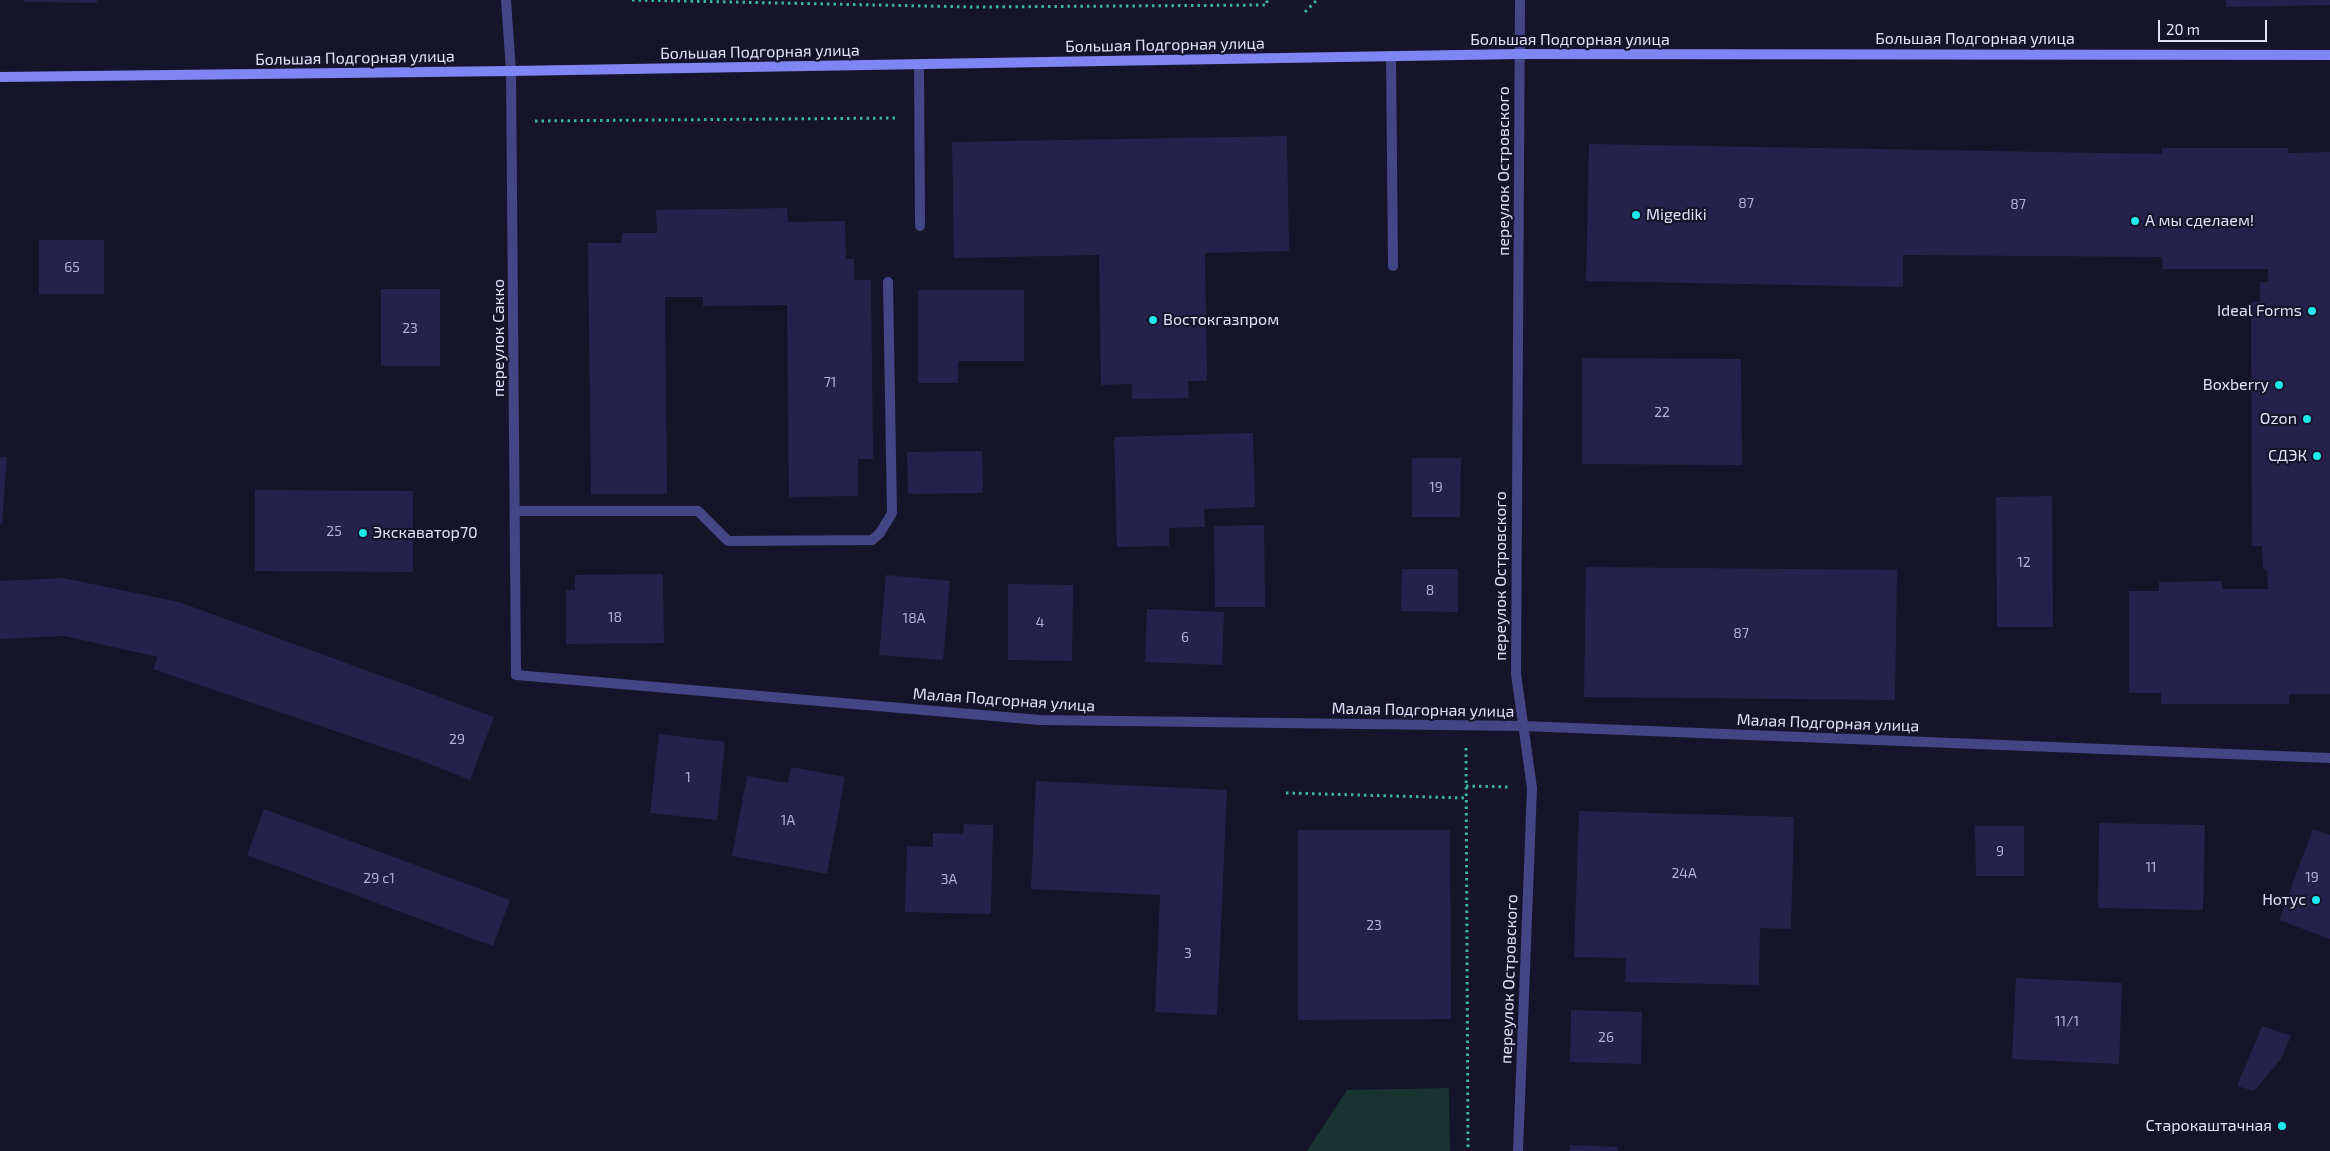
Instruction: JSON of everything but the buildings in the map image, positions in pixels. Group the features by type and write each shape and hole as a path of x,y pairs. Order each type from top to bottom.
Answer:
{"street":[{"name":"переулок Сакко","path":"506,0 512,71 516,675"},
{"name":"переулок Островского","path":"1518,1151 1532,788 1516,674 1520,0"},
{"name":"Большая Подгорная улица","path":"0,77 919,65 1519,54 2330,55"},
{"path":"1392,56 1393,266"},
{"path":"919,65 920,226"},
{"path":"515,511 698,511 728,541 872,540 880,533 892,514 888,282"},
{"name":"Малая Подгорная улица","path":"516,675 1040,720 1523,726 2330,758"}],"path":[{"path":"632,0 975,7 1267,5 1267,0"},
{"path":"975,0 975,7"},
{"path":"1305,12 1317,0"},
{"path":"512,121 919,117"},
{"path":"1466,725 1468,1151"},
{"path":"1466,786 1532,788"},
{"path":"1286,793 1466,798"}],"green space":[{"path":"1449,1088 1450,1151 1307,1151 1347,1090"}],"place":[{"name":"Migediki","path":"1636,215"},
{"name":"А мы сделаем!","path":"2135,221"},
{"name":"Ideal Forms","path":"2312,311"},
{"name":"Востокгазпром","path":"1153,320"},
{"name":"Boxberry","path":"2279,385"},
{"name":"Ozon","path":"2307,419"},
{"name":"СДЭК","path":"2317,456"},
{"name":"Экскаватор70","path":"363,533"},
{"name":"Нотус","path":"2316,900"},
{"name":"Старокаштачная","path":"2282,1126"}]}
